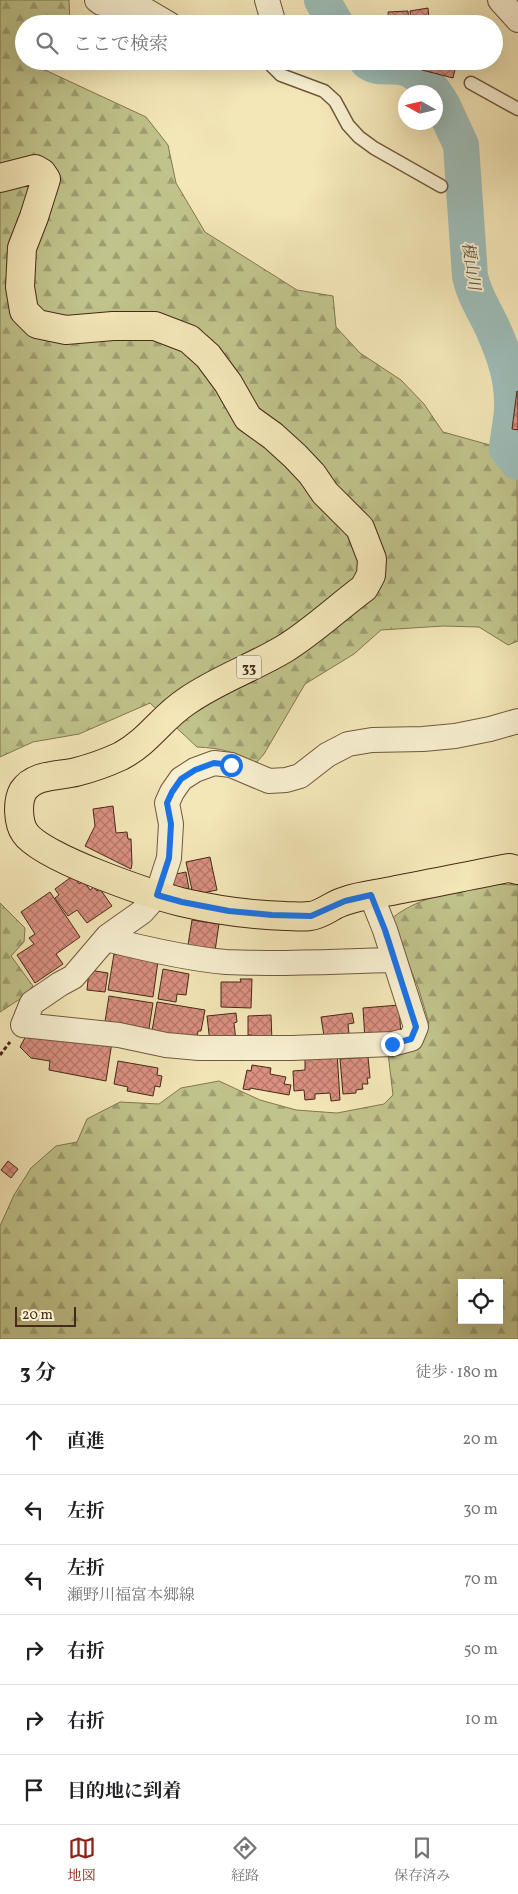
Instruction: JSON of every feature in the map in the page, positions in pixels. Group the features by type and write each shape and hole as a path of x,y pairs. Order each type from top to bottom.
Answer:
{"main road":[{"name":"33","path":"0,178 35,169 42,173 46,179 22,248 20,287 24,310 37,324 66,330 113,326 156,326 189,339 208,356 228,383 248,418 273,436 295,456 312,474 325,493 360,528 372,559 371,575 364,588 284,649 208,687 183,703 147,739 105,764 75,772 48,776 32,784 23,792 19,809 25,834 40,846 59,857 117,882 182,902 229,911 272,915 311,916 345,901 371,895 509,868 518,870"}],"street":[{"path":"97,0 101,4 145,10 154,15"},
{"path":"266,0 271,15"},
{"path":"500,0 518,20"},
{"path":"371,895 416,1027 411,1039 392,1044 292,1048 199,1048 166,1045 119,1035 23,1025 32,1003 74,977 106,939 142,912 157,895 169,858 171,824 167,803 181,779 195,770 214,763 231,765 269,781 286,780 300,776 327,755 348,744 372,740 455,736 490,730 518,721"},
{"path":"106,939 133,946 225,962 280,963 394,960"}],"lane":[{"path":"276,70 281,75 324,91 335,101 348,125 359,137 374,148 441,186"},
{"path":"471,83 518,109"}],"green space":[{"path":"0,0 69,0 70,15 15,15 15,70 45,70 146,117 168,145 176,183 205,232 297,290 333,296 336,327 360,353 401,380 424,404 443,432 497,447 517,469 518,641 508,645 479,627 443,626 381,630 354,654 305,684 264,754 256,763 228,751 197,747 150,703 79,734 33,742 0,757"},
{"path":"481,884 518,885 518,1339 0,1339 0,1226 14,1195 31,1168 56,1146 77,1142 87,1119 120,1102 159,1104 181,1088 219,1081 260,1100 296,1110 337,1113 384,1104 393,1095 388,1053 421,1041 429,1023 418,987 390,920 410,906"},
{"path":"0,903 25,928 24,942 11,956 33,986 20,999 0,1012"}],"building":[{"path":"428,8 429,15 410,15 410,11"},
{"path":"408,11 408,15 388,15 388,12"},
{"path":"422,70 455,70 453,78"},
{"path":"518,392 518,430 512,429"},
{"path":"113,806 116,833 127,832 128,839 131,839 131,869 85,846 95,826 93,809"},
{"path":"210,857 217,890 193,895 186,862"},
{"path":"186,872 189,889 174,892 171,875"},
{"path":"74,875 79,884 84,881 90,890 94,887 97,891 100,889 112,906 87,923 77,910 68,916 55,898 59,895 55,889"},
{"path":"50,892 80,937 56,954 63,964 35,983 17,955 34,944 29,938 35,934 21,912"},
{"path":"192,920 219,924 215,951 188,945"},
{"path":"114,954 158,961 153,997 108,990"},
{"path":"163,969 189,974 186,995 177,994 176,1002 158,999"},
{"path":"89,970 108,973 105,992 87,990"},
{"path":"240,979 252,979 251,1008 221,1007 221,982 241,982"},
{"path":"109,996 153,1003 148,1035 104,1028"},
{"path":"157,1002 205,1010 201,1031 198,1031 197,1038 154,1037 152,1031"},
{"path":"399,1005 401,1036 365,1040 363,1008"},
{"path":"236,1013 237,1022 234,1023 236,1041 210,1043 207,1016"},
{"path":"352,1013 354,1023 348,1024 349,1034 324,1036 321,1017"},
{"path":"271,1015 272,1042 253,1043 252,1035 248,1035 248,1016"},
{"path":"28,1032 112,1042 106,1081 49,1070 50,1061 31,1058 20,1047"},
{"path":"337,1052 340,1100 331,1101 330,1093 315,1094 315,1099 305,1100 304,1090 294,1091 293,1071 305,1070 305,1058"},
{"path":"368,1057 370,1078 367,1078 368,1084 362,1084 363,1089 356,1090 356,1093 343,1094 340,1059"},
{"path":"118,1061 158,1068 157,1075 162,1076 160,1087 155,1086 153,1096 127,1091 128,1087 114,1084"},
{"path":"252,1065 271,1068 270,1074 286,1077 284,1084 291,1085 289,1095 250,1088 250,1090 243,1089 247,1070 251,1071"},
{"path":"8,1161 18,1169 11,1178 1,1170"}],"waterway":[{"name":"榎山川","path":"322,0 331,15"},
{"name":"榎山川","path":"410,70 428,85"},
{"name":"榎山川","path":"443,106 461,145 470,276 474,290 501,348 507,367 512,397 507,449 518,462"}],"route":[{"path":"231,765 214,763 195,770 181,779 172,792 167,803 171,824 169,858 157,895 229,911 311,916 345,901 371,895 385,930 416,1027 411,1039 392,1044"}]}
